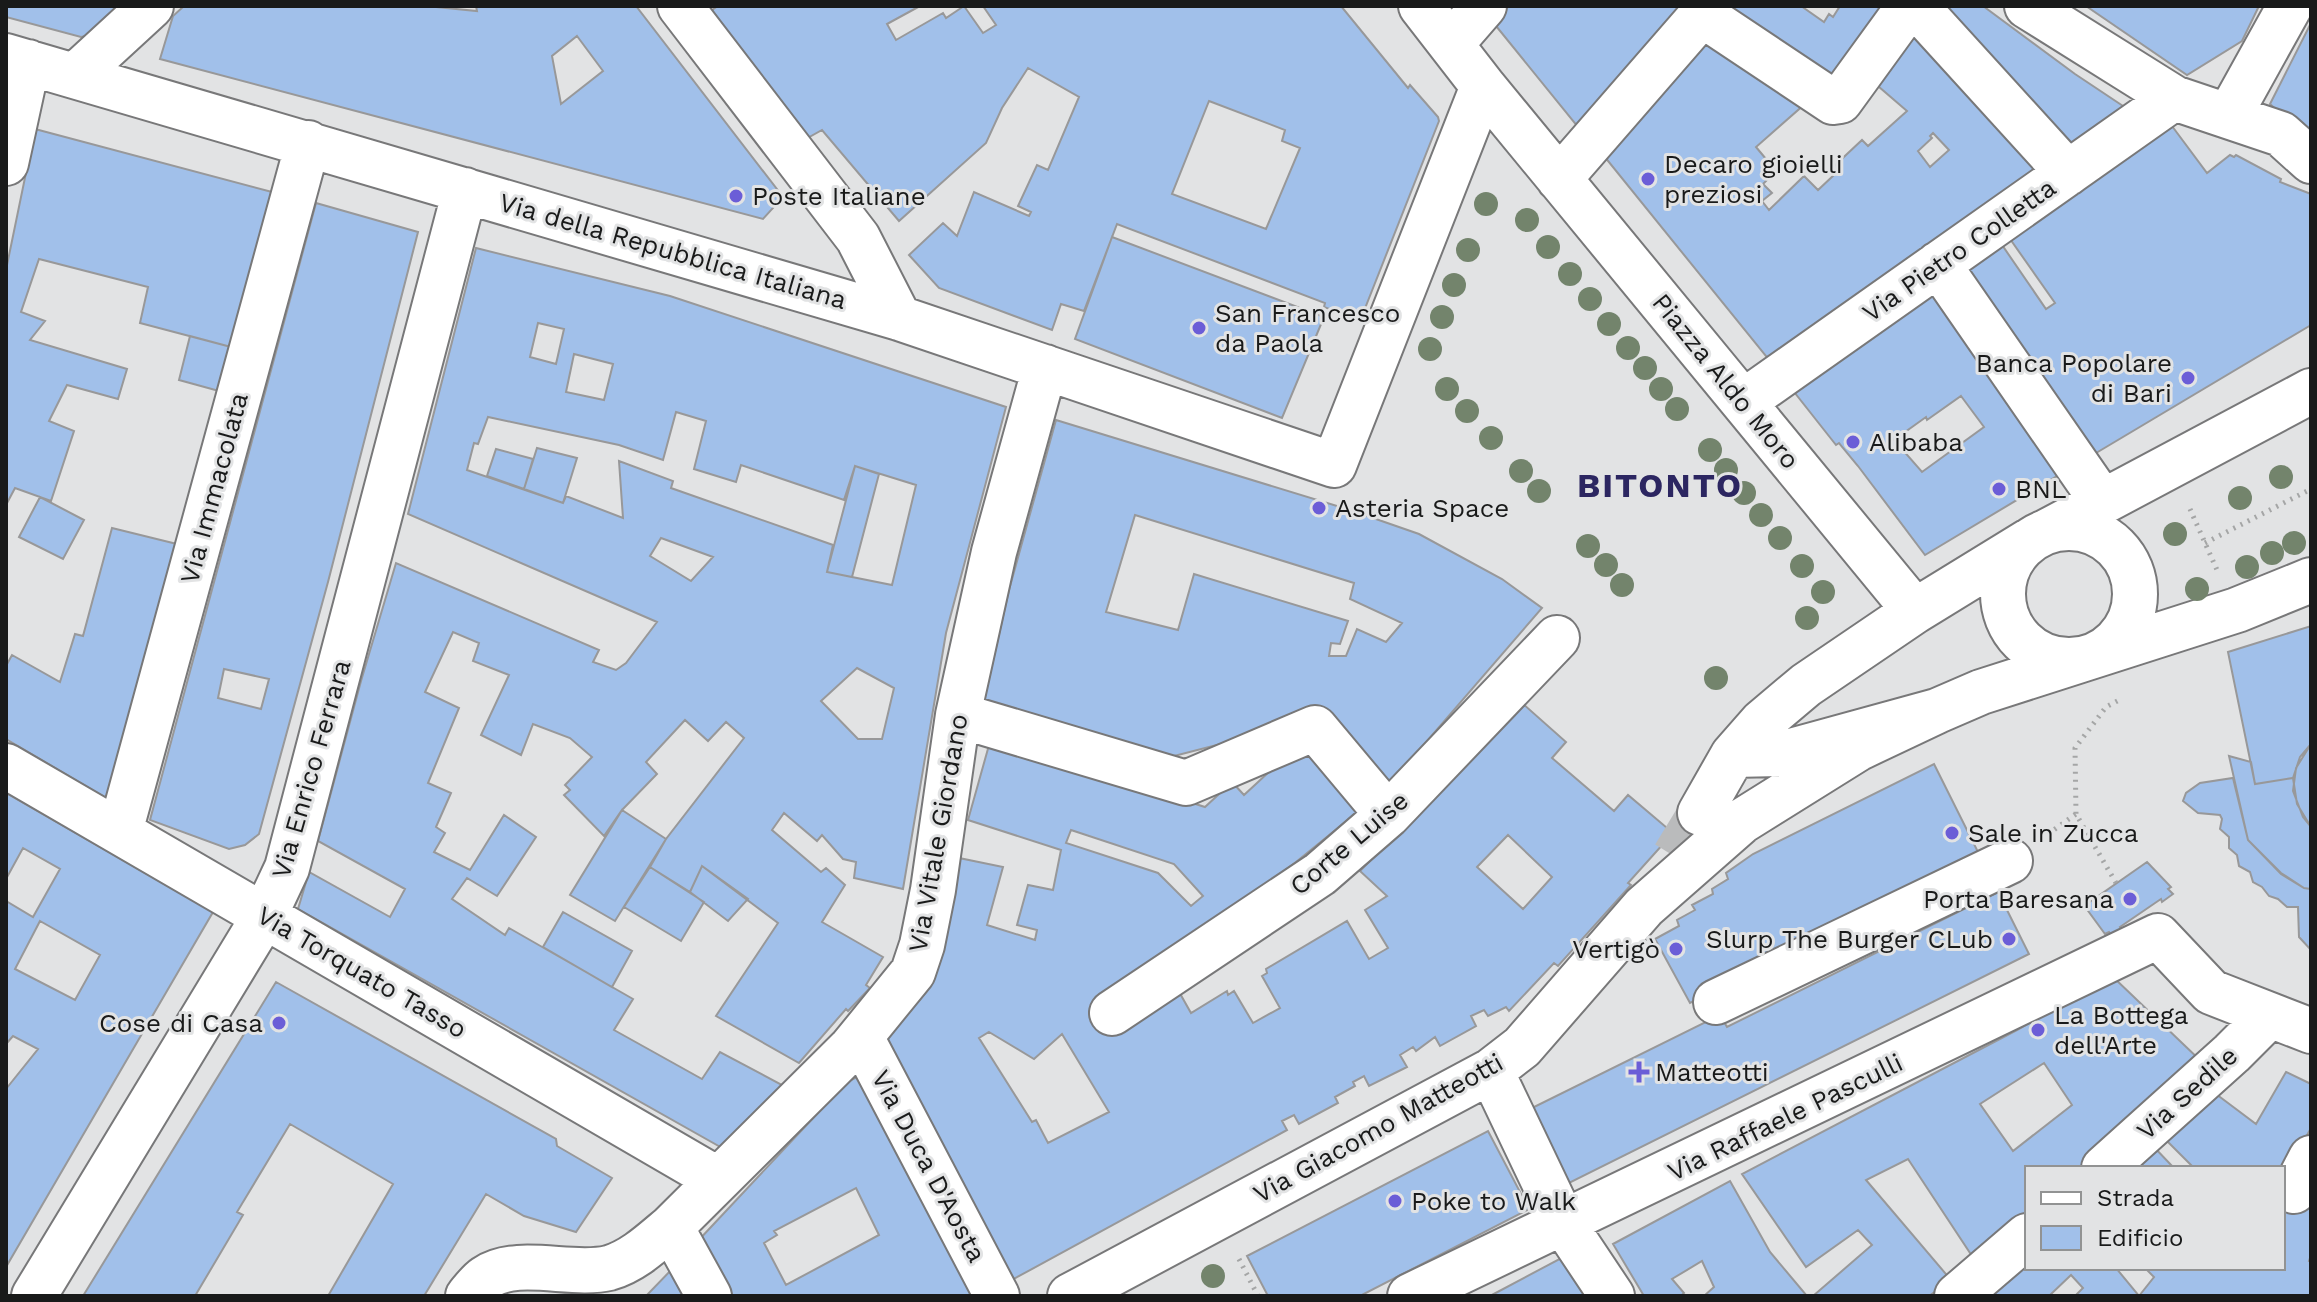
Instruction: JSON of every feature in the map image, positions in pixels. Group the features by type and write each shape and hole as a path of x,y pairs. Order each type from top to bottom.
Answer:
{"street":[{"path":"76,75 151,6"},
{"name":"Piazza Aldo Moro","path":"1421,6 1483,86 1915,611"},
{"path":"1451,44 1484,6"},
{"path":"1559,179 1699,18 1707,18 1833,102 1840,101 1909,6"},
{"path":"1916,6 2068,173"},
{"path":"2027,6 2174,98 2281,134 2311,161"},
{"path":"2229,116 2290,6"},
{"path":"685,8 858,238 899,318"},
{"path":"6,163 17,59"},
{"name":"Via della Repubblica Italiana","path":"17,59 899,318 1334,465 1483,86"},
{"name":"Via Pietro Colletta","path":"1743,402 2174,98"},
{"name":"Via Immacolata","path":"120,832 308,143"},
{"name":"Via Enrico Ferrara","path":"34,1296 265,915 287,868 465,190"},
{"path":"1938,264 2102,501"},
{"name":"Via Vitale Giordano","path":"468,1296 483,1279 509,1268 593,1269 624,1262 671,1227 861,1037 913,972 933,890 958,715 994,552 1045,367"},
{"path":"1700,813 1733,755 1762,722 1806,685 1915,611 2038,536 2311,391"},
{"path":"2068,527 2089,531 2107,540 2122,554 2132,573 2135,594 2132,615 2122,633 2108,648 2089,658 2069,660 2048,657 2030,648 2016,634 2006,615 2003,595 2006,575 2015,556 2038,536 2068,527"},
{"path":"1733,755 1780,754 1937,711 1981,692 2237,610 2311,580"},
{"name":"Corte Luise","path":"1112,1013 1320,874 1388,815 1557,638"},
{"name":"Via Giacomo Matteotti","path":"1070,1296 1491,1071 1522,1047 1644,907 1742,821 1859,748 1937,711"},
{"path":"958,715 1186,783 1315,728 1388,815"},
{"name":"Via Torquato Tasso","path":"6,766 717,1179"},
{"name":"Via Giacomo Matteotti","path":"1644,907 1674,856"},
{"path":"1716,1002 2010,861"},
{"name":"Via Raffaele Pasculli","path":"1410,1296 2158,936 2211,992 2269,1016"},
{"path":"2269,1016 2311,1031"},
{"name":"Via Sedile","path":"2106,1166 2269,1016"},
{"name":"Via Duca D'Aosta","path":"861,1037 997,1296"},
{"path":"1491,1071 1564,1224 1612,1296"},
{"path":"671,1227 709,1296"},
{"path":"1957,1296 2025,1238"}],"path":[{"path":"2205,543 2311,489"},
{"path":"2190,509 2221,577"},
{"path":"2116,883 2076,814 2075,748 2106,707 2132,693"}],"building":[{"path":"6,6 127,6 96,34 81,37 6,17"},
{"path":"184,6 426,6 477,11 476,6 636,6 783,197 763,219 160,59 173,16","holes":["577,36 603,71 561,104 552,56"]},
{"path":"718,6 920,6 887,24 896,40 943,13 946,18 964,6 983,33 996,25 983,6 1341,6 1439,121 1360,321 1324,307 1325,303 1117,224 1084,311 1061,304 1052,330 939,288 909,255 943,223 957,236 974,192 1029,216 1031,212 1018,206 1037,165 1048,170 1079,97 1028,68 1002,108 986,143 899,221 822,130 804,140 712,10","holes":["1209,101 1285,130 1282,141 1300,148 1266,229 1172,194"]},
{"path":"1509,6 1691,6 1582,132 1492,21"},
{"path":"1716,6 1801,6 1824,22 1829,14 1833,17 1840,6 1899,6 1838,93"},
{"path":"1931,6 1983,6 2135,114 2071,162"},
{"path":"2086,6 2259,6 2242,41 2187,75"},
{"path":"1915,20 2054,172 1778,371 1604,156 1710,40 1806,103 1756,147 1776,171 1763,184 1772,193 1762,201 1769,210 1804,176 1818,190 1835,174 1830,170 1862,140 1868,146 1907,111 1871,80","holes":["1933,133 1949,150 1930,167 1918,151 1932,138"]},
{"path":"2311,23 2311,141 2270,104"},
{"path":"2169,122 2207,173 2230,155 2236,155 2281,179 2280,182 2311,194 2311,325 2086,459 1957,271 2000,242 2046,309 2055,303 2008,236"},
{"path":"35,129 272,192 231,347 140,323 148,287 39,259 21,312 45,321 30,340 127,369 118,399 67,385 49,421 74,431 51,501 15,488 6,505 6,270"},
{"path":"316,203 418,232 259,834 245,845 229,849 150,820","holes":["224,669 269,679 261,709 218,698"]},
{"name":"San Francesco da Paola","path":"1112,237 1324,317 1282,418 1075,339"},
{"path":"476,248 670,296 1006,407 946,633 903,889 854,878 856,862 843,859 822,835 817,841 784,813 772,830 821,872 826,868 845,885 822,922 883,957 866,985 870,988 848,1011 846,1009 799,1063 716,1016 778,923 702,866 690,892 650,867 666,839 744,738 726,722 708,741 685,720 646,762 657,774 622,810 604,836 564,795 570,790 565,785 592,757 570,738 533,724 521,755 481,735 509,675 473,661 479,643 453,632 425,692 459,708 428,783 451,793 436,827 445,833 434,852 470,870 504,815 536,837 497,896 467,878 452,899 505,935 509,928 633,999 614,1030 702,1079 720,1052 782,1085 724,1149 298,909 309,872 390,917 405,889 318,841 396,563 599,650 593,662 616,670 626,663 657,622 408,514","holes":["538,323 564,329 556,364 530,357","574,354 613,364 604,400 566,392","676,412 706,421 694,469 736,482 741,465 844,500 855,466 916,485 892,585 827,572 833,545 671,488 673,481 619,461 623,518 566,496 563,503 467,470 474,443 478,444 488,417 619,445 663,460","661,538 713,557 691,581 650,556","857,668 894,688 882,739 858,739 821,701"]},
{"path":"1938,283 2067,470 1925,555 1858,466 1839,443 1836,445 1791,388","holes":["1961,396 1984,427 1922,472 1894,440"]},
{"path":"190,336 231,347 219,391 179,380"},
{"path":"1056,420 1419,534 1502,579 1542,608 1383,792 1321,718 1147,763 981,714 1009,590","holes":["1135,515 1354,583 1350,599 1402,623 1386,642 1357,629 1346,656 1329,656 1331,643 1340,644 1348,621 1194,574 1178,630 1106,612"]},
{"path":"537,448 577,458 563,503 524,489"},
{"path":"496,449 533,459 524,489 487,476"},
{"path":"855,466 879,474 852,577 827,572"},
{"path":"40,497 84,520 63,559 19,537"},
{"path":"112,528 181,545 111,801 6,739 6,666 12,655 60,682 75,634 83,636"},
{"path":"2311,626 2311,744 2300,757 2293,778 2255,784 2228,652"},
{"path":"1522,703 1566,742 1552,758 1614,811 1628,795 1673,833 1628,883 1631,885 1558,966 1554,963 1509,1011 1506,1007 1488,1016 1484,1010 1471,1016 1476,1026 1440,1046 1435,1037 1416,1051 1413,1047 1400,1055 1407,1067 1369,1086 1364,1076 1353,1082 1355,1086 1335,1097 1338,1103 1299,1124 1294,1115 1282,1121 1287,1130 1010,1281 881,1045 927,991 959,858 1003,867 987,925 1035,940 1037,930 1017,925 1028,885 1053,890 1061,850 968,820 991,738 1205,807 1232,782 1244,795 1308,736 1365,806 1296,862 1092,1012 1178,990 1191,1013 1227,991 1228,995 1234,991 1253,1023 1280,1008 1262,976 1267,973 1266,969 1347,921 1369,959 1388,948 1365,910 1387,896 1360,871 1515,715","holes":["1071,830 1174,864 1203,896 1191,906 1158,873 1066,843","1508,835 1552,877 1523,909 1477,867","989,1032 1034,1059 1062,1034 1109,1112 1048,1143 1036,1120 1032,1122 979,1038"]},
{"path":"2311,744 2311,827 2303,817 2293,791 2296,768"},
{"path":"2229,756 2251,762 2255,784 2293,778 2297,804 2311,827 2311,889 2304,888 2281,873 2248,840"},
{"path":"1934,764 1980,856 1690,1003 1655,939 1679,926 1677,920 1695,910 1692,905 1713,894 1712,889 1728,879 1726,873 1753,854"},
{"path":"2233,778 2248,840 2281,874 2311,889 2311,950 2299,937 2298,907 2287,907 2269,896 2253,882 2250,872 2239,866 2237,855 2229,848 2229,837 2220,829 2220,815 2198,813 2183,801 2186,793 2200,783"},
{"path":"6,793 213,912 6,1267 6,1089 38,1049 13,1036 6,1044 6,901 33,917 60,869 23,848 6,879","holes":["40,921 100,955 75,1000 15,969"]},
{"path":"622,810 666,839 615,921 570,895"},
{"name":"Porta Baresana","path":"2147,862 2171,887 2168,889 2173,894 2120,927 2122,930 2112,936 2109,932 2105,934 2086,908 2089,906 2087,904"},
{"path":"702,866 748,899 728,921 690,892"},
{"path":"650,867 704,902 681,941 624,907"},
{"path":"1998,892 2029,954 1567,1184 1530,1109 1720,1015 1727,1027"},
{"path":"563,912 632,951 612,987 543,947"},
{"path":"2112,976 2204,1064 2084,1166 2025,1166 2025,1217 1974,1259 1908,1159 1866,1180 1951,1280 1929,1296 1813,1296 1872,1245 1858,1230 1806,1267 1742,1174 2017,1030","holes":["2044,1063 2072,1105 2013,1151 1980,1104"]},
{"path":"276,982 556,1139 557,1146 612,1178 576,1232 524,1216 486,1194 424,1296 328,1296 393,1184 290,1124 237,1212 243,1215 195,1296 83,1296"},
{"path":"2286,1072 2311,1084 2311,1128 2285,1175 2285,1166 2192,1166 2162,1136 2212,1091 2256,1124"},
{"path":"861,1075 979,1296 725,1296 696,1243 847,1082","holes":["856,1188 879,1235 786,1285 764,1243 777,1235 774,1231"]},
{"path":"1488,1131 1529,1209 1360,1296 1268,1296 1247,1256"},
{"path":"2152,1145 2172,1166 2129,1166"},
{"path":"1730,1181 1770,1252 1807,1296 1704,1296 1714,1287 1702,1261 1672,1279 1684,1293 1681,1296 1644,1296 1613,1244"},
{"path":"2311,1194 2311,1296 2139,1296 2154,1277 2147,1270 2285,1270 2285,1203 2304,1211"},
{"path":"1567,1255 1594,1296 1490,1296"},
{"path":"2025,1257 2025,1270 2118,1270 2139,1296 2075,1296 2083,1288 2071,1275 2049,1296 1979,1296"},
{"path":"675,1266 692,1296 646,1296"}],"tunnel":[{"path":"1674,856 1700,813"}],"place":[{"name":"Decaro gioielli preziosi","path":"1648,179"},
{"name":"Poste Italiane","path":"736,196"},
{"name":"San Francesco da Paola","path":"1199,328"},
{"name":"Banca Popolare di Bari","path":"2188,378"},
{"name":"Alibaba","path":"1853,442"},
{"name":"BNL","path":"1999,489"},
{"name":"Asteria Space","path":"1319,508"},
{"name":"Sale in Zucca","path":"1952,833"},
{"name":"Porta Baresana","path":"2130,899"},
{"name":"Slurp The Burger CLub","path":"2009,939"},
{"name":"Vertigò","path":"1676,949"},
{"name":"Cose di Casa","path":"279,1023"},
{"name":"La Bottega dell'Arte","path":"2038,1030"},
{"name":"Matteotti","path":"1639,1072"},
{"name":"Poke to Walk","path":"1395,1201"}],"district":[{"name":"BITONTO","path":"1660,485"}]}
